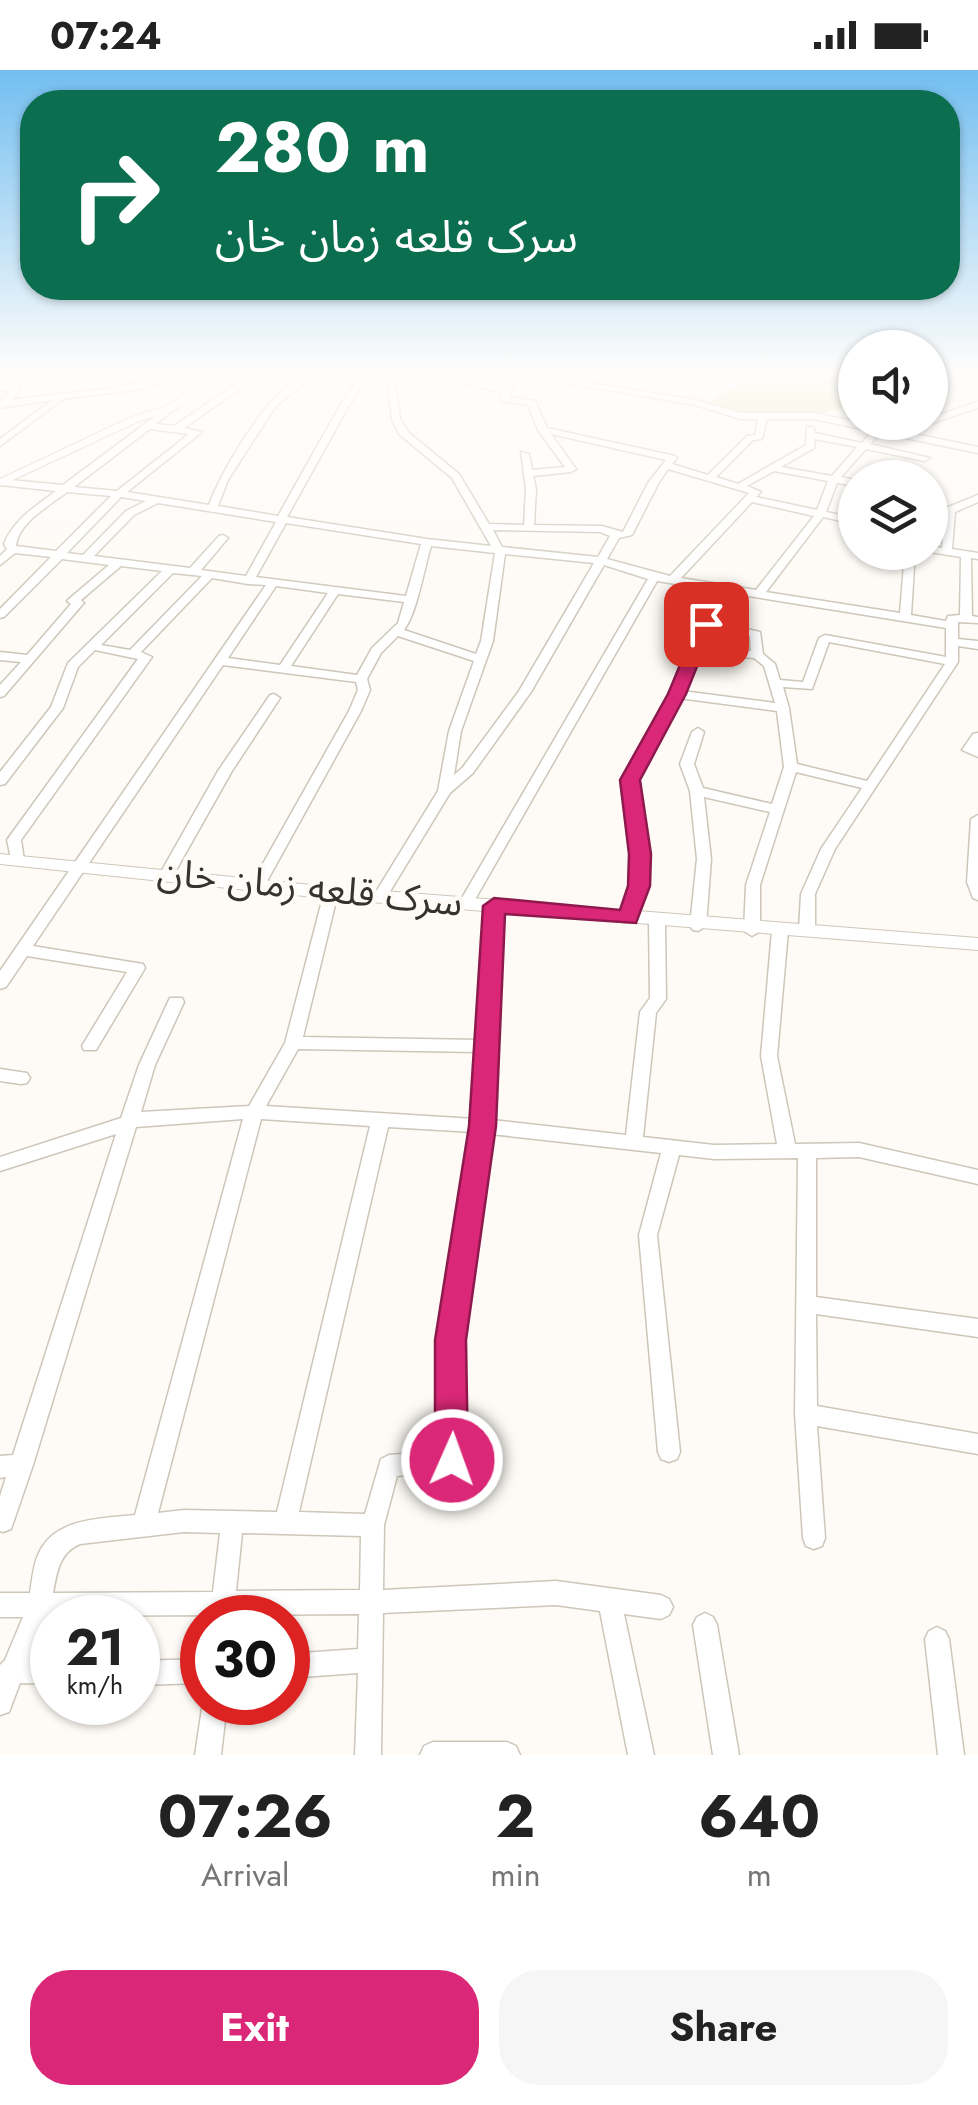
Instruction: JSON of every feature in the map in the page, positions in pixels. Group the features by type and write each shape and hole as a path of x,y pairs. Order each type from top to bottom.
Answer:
{"street":[{"path":"0,482 65,452"},
{"path":"0,562 13,532 62,488 112,452"},
{"path":"0,615 118,494 172,452"},
{"path":"212,510 223,480 242,452"},
{"path":"248,580 320,452"},
{"path":"426,452 456,476 489,527 500,552 481,660 455,730 445,790"},
{"path":"529,473 571,469 559,452"},
{"path":"489,527 602,529 627,536 653,483 672,458 643,452"},
{"path":"711,476 736,452"},
{"path":"742,485 805,452"},
{"path":"760,593 820,515 834,479 858,452"},
{"path":"886,452 923,463 932,452"},
{"path":"524,454 529,473 529,527"},
{"path":"668,466 756,492 674,579"},
{"path":"773,468 838,480"},
{"path":"0,482 118,494 500,552 602,561 654,577 951,625"},
{"path":"948,538 950,510 978,498"},
{"path":"750,499 838,518"},
{"path":"86,558 130,513 154,501"},
{"path":"381,896 445,790 468,770 525,692 616,535"},
{"path":"192,573 223,538"},
{"path":"360,680 376,651 399,632 427,542"},
{"path":"7,546 412,600"},
{"path":"806,932 808,894 828,849 903,731 932,698 952,662 952,618 972,619 972,555"},
{"path":"0,693 78,603 73,601 119,562"},
{"path":"0,781 58,708 72,666 171,569"},
{"path":"904,616 908,570"},
{"path":"133,654 210,575"},
{"path":"466,903 654,577"},
{"path":"0,983 272,584"},
{"path":"628,918 639,886 640,854 630,780 696,650 706,624 712,585"},
{"path":"284,670 334,592"},
{"path":"706,624 756,634 757,655"},
{"path":"399,632 481,660"},
{"path":"776,682 808,686 825,638 952,662"},
{"path":"952,642 978,645"},
{"path":"9,859 14,840 146,657 90,646"},
{"path":"696,650 757,655 769,664 782,708 791,767 774,808 753,885 752,931"},
{"path":"0,656 31,658"},
{"path":"223,661 360,680"},
{"path":"258,884 355,711 364,690 360,680"},
{"path":"677,694 782,708"},
{"path":"168,872 224,772 274,698"},
{"path":"698,732 687,764 697,791 704,859 698,926"},
{"path":"978,737 970,750 978,753"},
{"path":"791,767 868,784"},
{"path":"697,791 774,808"},
{"path":"977,829 974,882 978,895"},
{"name":"سرک قلعه زمان خان","path":"9,859 82,863 331,893 752,931 978,944"},
{"path":"143,1526 254,1112 293,1043 331,893"},
{"path":"368,1755 374,1525 389,1466 452,1460 450,1340 483,1126 494,906"},
{"path":"634,1142 648,1012 658,999 657,922"},
{"path":"780,931 769,1056 797,1151 814,1538"},
{"path":"25,950 137,968 90,1046"},
{"path":"4,1520 11,1466 132,1125 147,1064 176,1002"},
{"path":"293,1043 488,1046"},
{"path":"0,1075 21,1078"},
{"path":"0,1164 141,1119 254,1112 483,1126 714,1152 859,1150 978,1177"},
{"path":"286,1522 380,1122"},
{"path":"669,1452 648,1236 672,1147"},
{"path":"806,1304 978,1328"},
{"path":"806,1414 978,1444"},
{"path":"41,1595 48,1558 63,1540 79,1533 184,1522 232,1526 286,1522 374,1525"},
{"path":"224,1595 232,1526"},
{"path":"310,1606 556,1593 610,1603 661,1606"},
{"path":"610,1603 641,1755"},
{"path":"0,1605 30,1606"},
{"path":"705,1625 726,1755"},
{"path":"0,1703 30,1626"},
{"path":"937,1639 951,1755"},
{"path":"310,1664 370,1660"},
{"path":"10,1670 30,1671"},
{"path":"208,1755 212,1725"},
{"path":"433,1755 507,1755"}],"route":[{"path":"452,1460 450,1340 483,1126 494,906 628,918 639,886 640,854 630,780 677,694 706,624"}]}
